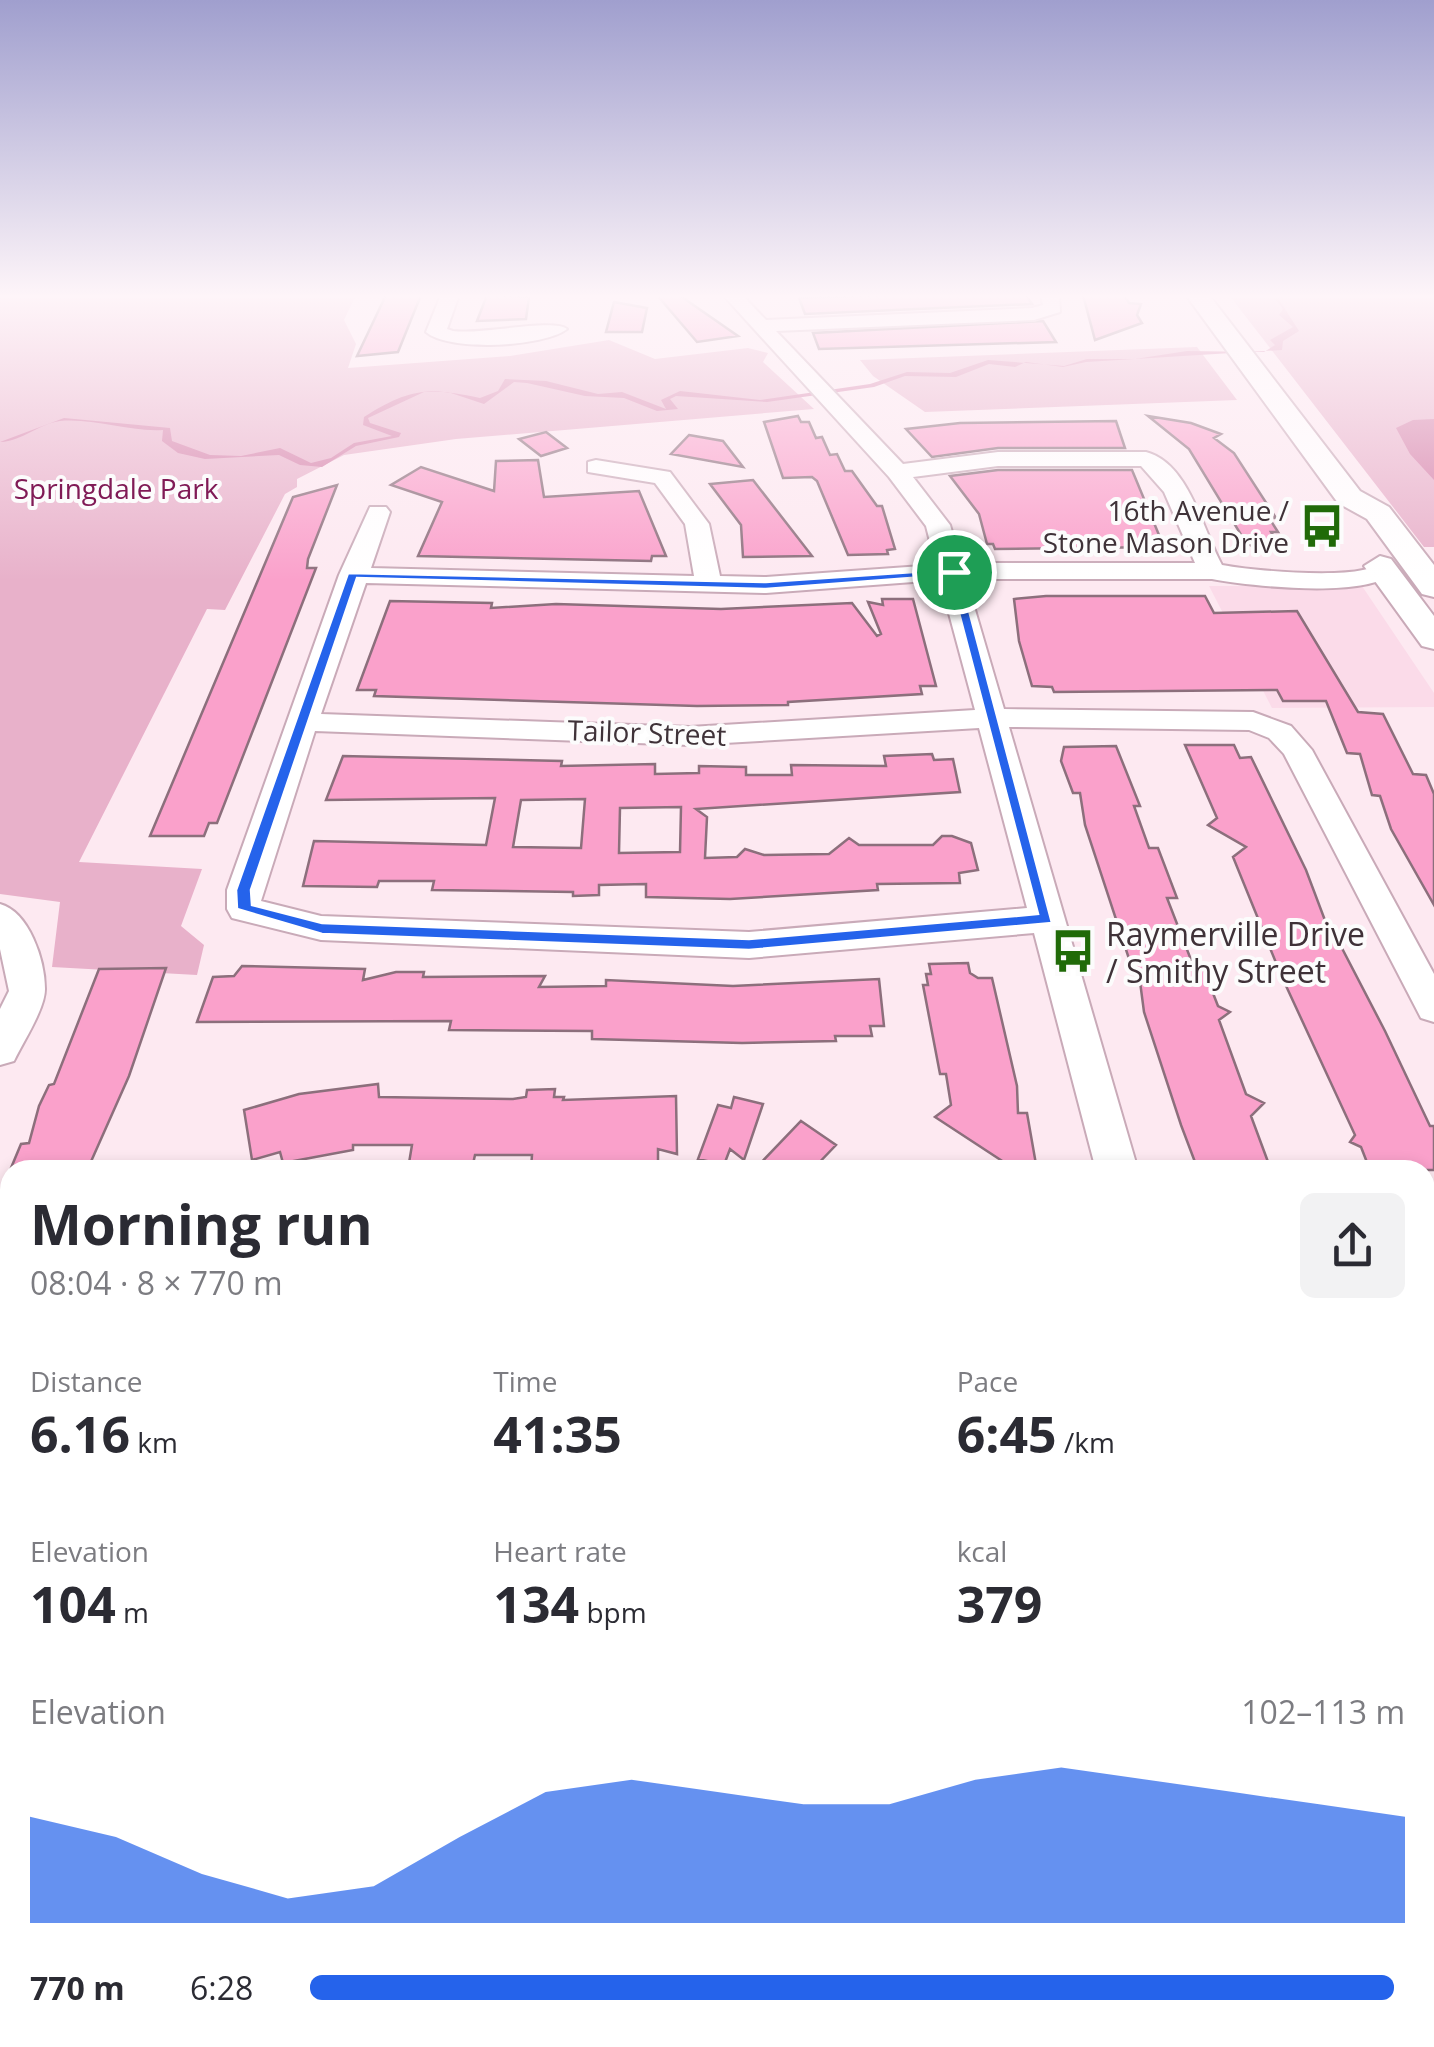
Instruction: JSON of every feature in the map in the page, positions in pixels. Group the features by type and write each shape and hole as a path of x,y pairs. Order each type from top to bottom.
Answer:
{"main road":[{"path":"1269,391 1350,497 1378,514 1429,575"},
{"path":"1350,497 1341,512 1434,639"}],"street":[{"path":"822,391 897,472 938,525 1114,1160"},
{"path":"897,472 998,459 1146,460 1165,471 1193,539 1212,571"},
{"path":"596,467 662,477 697,524 709,585"},
{"path":"378,512 300,722 244,890 244,909 322,928 749,944 1047,919"},
{"path":"352,575 709,585 954,572 1212,571 1250,578 1369,578 1384,570 1429,575"},
{"name":"Tailor Street","path":"300,722 690,736 994,718 1253,721 1280,732 1297,750 1434,1008"},
{"path":"0,916 15,936 9,962 26,991 0,1050"}],"shaded area":[{"path":"502,391 484,404 451,393 480,398"},
{"path":"561,391 622,392 666,409 661,400 680,391 760,400 849,391 767,402 676,396 670,399 678,409 657,411 624,398"},
{"path":"424,392 368,418 370,423 401,433 399,437 356,446 322,467 300,465 279,455 205,459 178,453 162,441 163,430 86,421 60,421 0,442 64,418 170,428 172,441 210,455 241,456 280,448 311,463 331,458 354,443 392,436 363,425 364,417 394,400"},
{"path":"1434,419 1434,480 1410,454 1396,428 1413,420"},
{"path":"1209,586 1362,586 1434,693 1434,707 1272,708"}],"green space":[{"name":"Springdale Park","path":"0,391 794,391 814,409 456,439 344,455 297,479 297,487 285,494 225,610 207,609 79,862 202,869 181,926 204,945 197,975 52,967 60,902 0,894"},
{"path":"894,391 1230,391 1237,400 925,412"},
{"path":"1303,391 1434,391 1434,547 1424,547"}],"building":[{"path":"798,416 801,422 809,422 830,455 837,454 845,471 852,471 877,506 882,506 895,549 887,550 888,554 848,555 817,481 812,477 783,478 764,422"},
{"path":"1148,416 1191,423 1221,434 1214,438 1234,453 1276,518 1269,518 1278,532 1271,532 1281,548 1256,548 1246,543 1189,449"},
{"path":"1116,421 1125,448 998,448 932,457 906,429 960,423"},
{"path":"546,432 567,448 541,456 519,439"},
{"path":"689,435 723,441 743,467 671,454"},
{"path":"538,460 544,497 639,491 666,556 652,556 651,561 418,556 442,502 391,485 421,467 494,491 496,461"},
{"path":"998,470 1132,470 1164,547 995,549 993,544 987,544 979,514 950,476"},
{"path":"753,480 812,556 743,557 741,525 710,484"},
{"path":"337,485 308,559 307,568 316,568 217,823 209,823 204,836 150,836 293,497"},
{"path":"1205,596 1214,613 1297,611 1358,712 1383,714 1413,774 1426,775 1434,794 1434,905 1391,829 1380,796 1372,795 1360,754 1347,753 1326,701 1283,701 1277,690 1054,692 1052,687 1032,686 1019,641 1014,599"},
{"path":"882,599 913,599 936,686 920,686 922,694 788,705 697,706 374,696 376,690 357,690 390,601 492,603 491,608 556,604 721,609 852,603 877,636 881,634 868,602 883,605"},
{"path":"1185,745 1234,745 1240,758 1251,757 1306,870 1329,931 1333,931 1385,1031 1430,1126 1434,1126 1434,1160 1366,1160 1361,1147 1350,1142 1355,1135 1281,975 1233,857 1246,847 1208,825 1217,818"},
{"path":"1116,746 1140,806 1134,806 1149,848 1158,848 1177,898 1167,898 1193,965 1202,965 1218,1006 1230,1012 1219,1020 1246,1094 1264,1103 1251,1116 1267,1160 1194,1160 1144,1012 1139,974 1134,974 1085,825 1080,793 1073,793 1061,761 1064,747"},
{"path":"932,754 934,760 953,759 960,792 696,809 707,817 705,858 737,857 745,849 764,855 829,854 849,838 859,845 933,845 942,836 952,836 971,843 978,870 959,873 960,883 877,884 878,890 730,899 646,897 646,884 599,885 599,895 573,896 573,892 432,890 434,881 379,881 377,887 303,886 314,841 486,845 495,798 326,800 343,756 562,761 561,766 655,764 655,774 699,773 699,766 746,767 746,775 792,775 791,765 886,766 884,756","holes":["585,799 581,848 513,847 521,800","681,807 680,852 619,853 620,808"]},
{"path":"968,963 970,973 978,978 992,978 1017,1086 1018,1113 1027,1113 1035,1160 1001,1160 935,1117 951,1105 946,1074 940,1074 923,985 928,985 929,964"},
{"path":"242,966 365,969 363,980 396,972 424,972 423,977 545,976 539,987 606,986 606,980 733,986 879,979 884,1026 870,1026 872,1036 835,1036 836,1041 742,1043 592,1039 592,1031 449,1030 451,1021 197,1022 213,977 234,976"},
{"path":"166,968 129,1076 92,1160 14,1160 21,1144 29,1143 39,1106 49,1085 54,1084 99,969"},
{"path":"378,1084 379,1097 513,1099 526,1097 527,1090 555,1089 554,1097 564,1097 563,1100 676,1096 677,1154 658,1149 658,1160 532,1160 532,1155 475,1155 474,1160 410,1160 412,1145 353,1145 353,1150 299,1160 282,1160 280,1152 252,1160 244,1110 299,1094"},
{"path":"734,1097 763,1104 744,1160 730,1149 726,1160 698,1159 718,1105 731,1108"},
{"path":"801,1121 836,1145 822,1160 764,1160"}],"place":[{"name":"16th Avenue / Stone Mason Drive","path":"1322,526"},
{"name":"Raymerville Drive / Smithy Street","path":"1073,951"}],"route":[{"path":"954,572 1047,919 749,944 322,928 244,909 244,890 352,575 766,586 954,572"}]}
